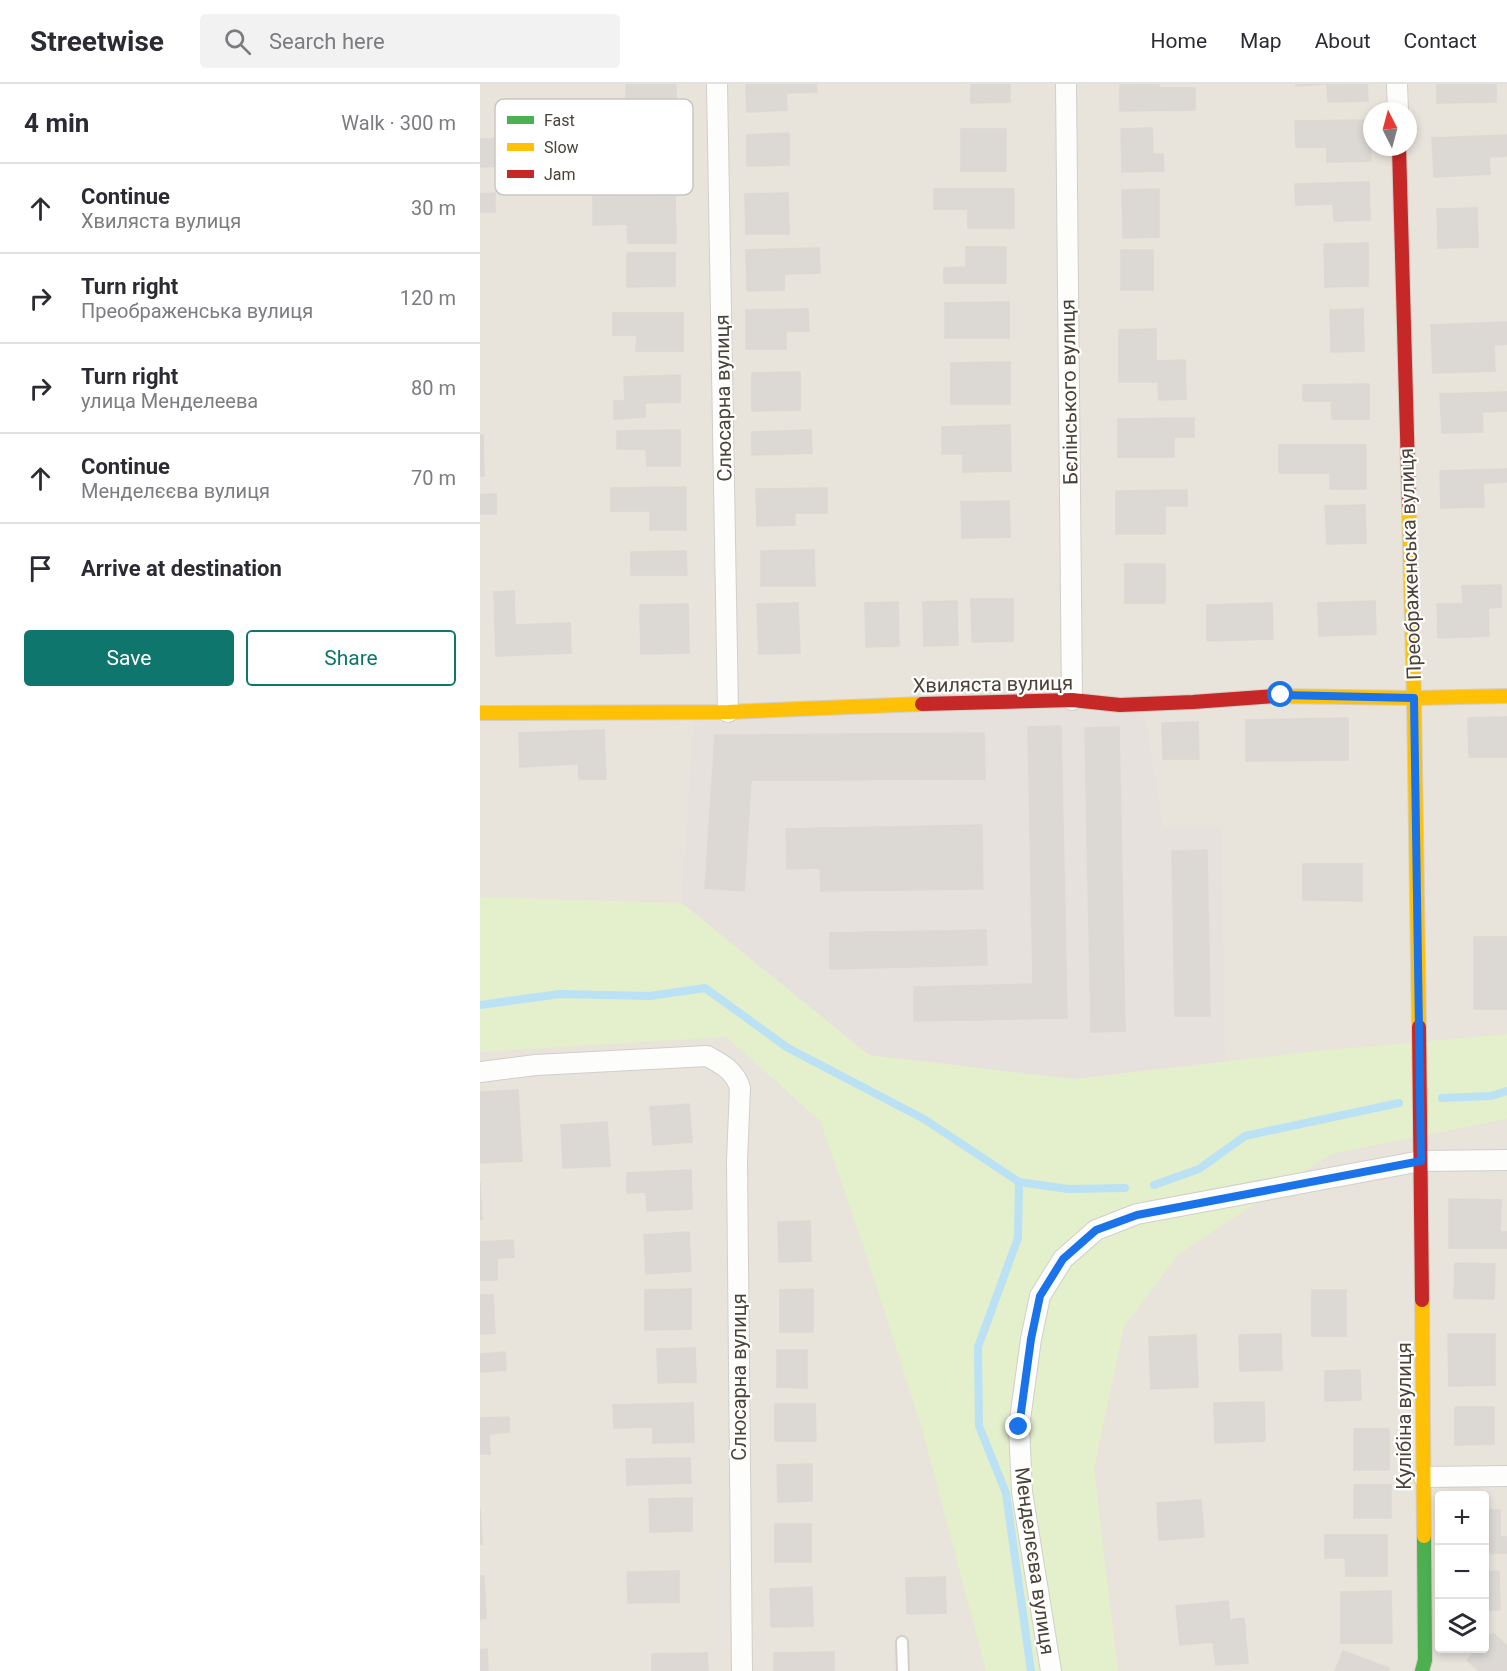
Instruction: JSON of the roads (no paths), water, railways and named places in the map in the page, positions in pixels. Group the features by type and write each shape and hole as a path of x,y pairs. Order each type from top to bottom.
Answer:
{"street":[{"name":"Слюсарна вулиця","path":"717,84 728,712"},
{"name":"Бєлінського вулиця","path":"1066,84 1072,700"},
{"path":"1397,84 1398,102"},
{"name":"Преображенська вулиця","path":"1399,156 1414,698 1421,1161"},
{"name":"Хвиляста вулиця","path":"480,713 728,712 1072,700 1120,705 1281,695 1414,698 1507,696"},
{"name":"Слюсарна вулиця","path":"480,1072 536,1065 707,1056 726,1067 739,1083 737,1161 742,1671"},
{"name":"Менделєєва вулиця","path":"1051,1671 1022,1492 1019,1427 1031,1339 1040,1296 1063,1259 1096,1230 1137,1215 1421,1161 1507,1160"},
{"name":"Кулібіна вулиця","path":"1421,1161 1428,1667"},
{"path":"1424,1477 1507,1476"}],"lane":[{"path":"902,1642 903,1671"}],"waterway":[{"path":"480,1005 560,994 650,996 705,988 788,1048 924,1119 1019,1182 1068,1189 1125,1188"},
{"path":"1442,1098 1491,1096 1507,1091"},
{"path":"1154,1185 1199,1169 1245,1136 1399,1103"},
{"path":"1019,1182 1018,1238 978,1347 979,1426 1006,1493 1031,1671"}]}
